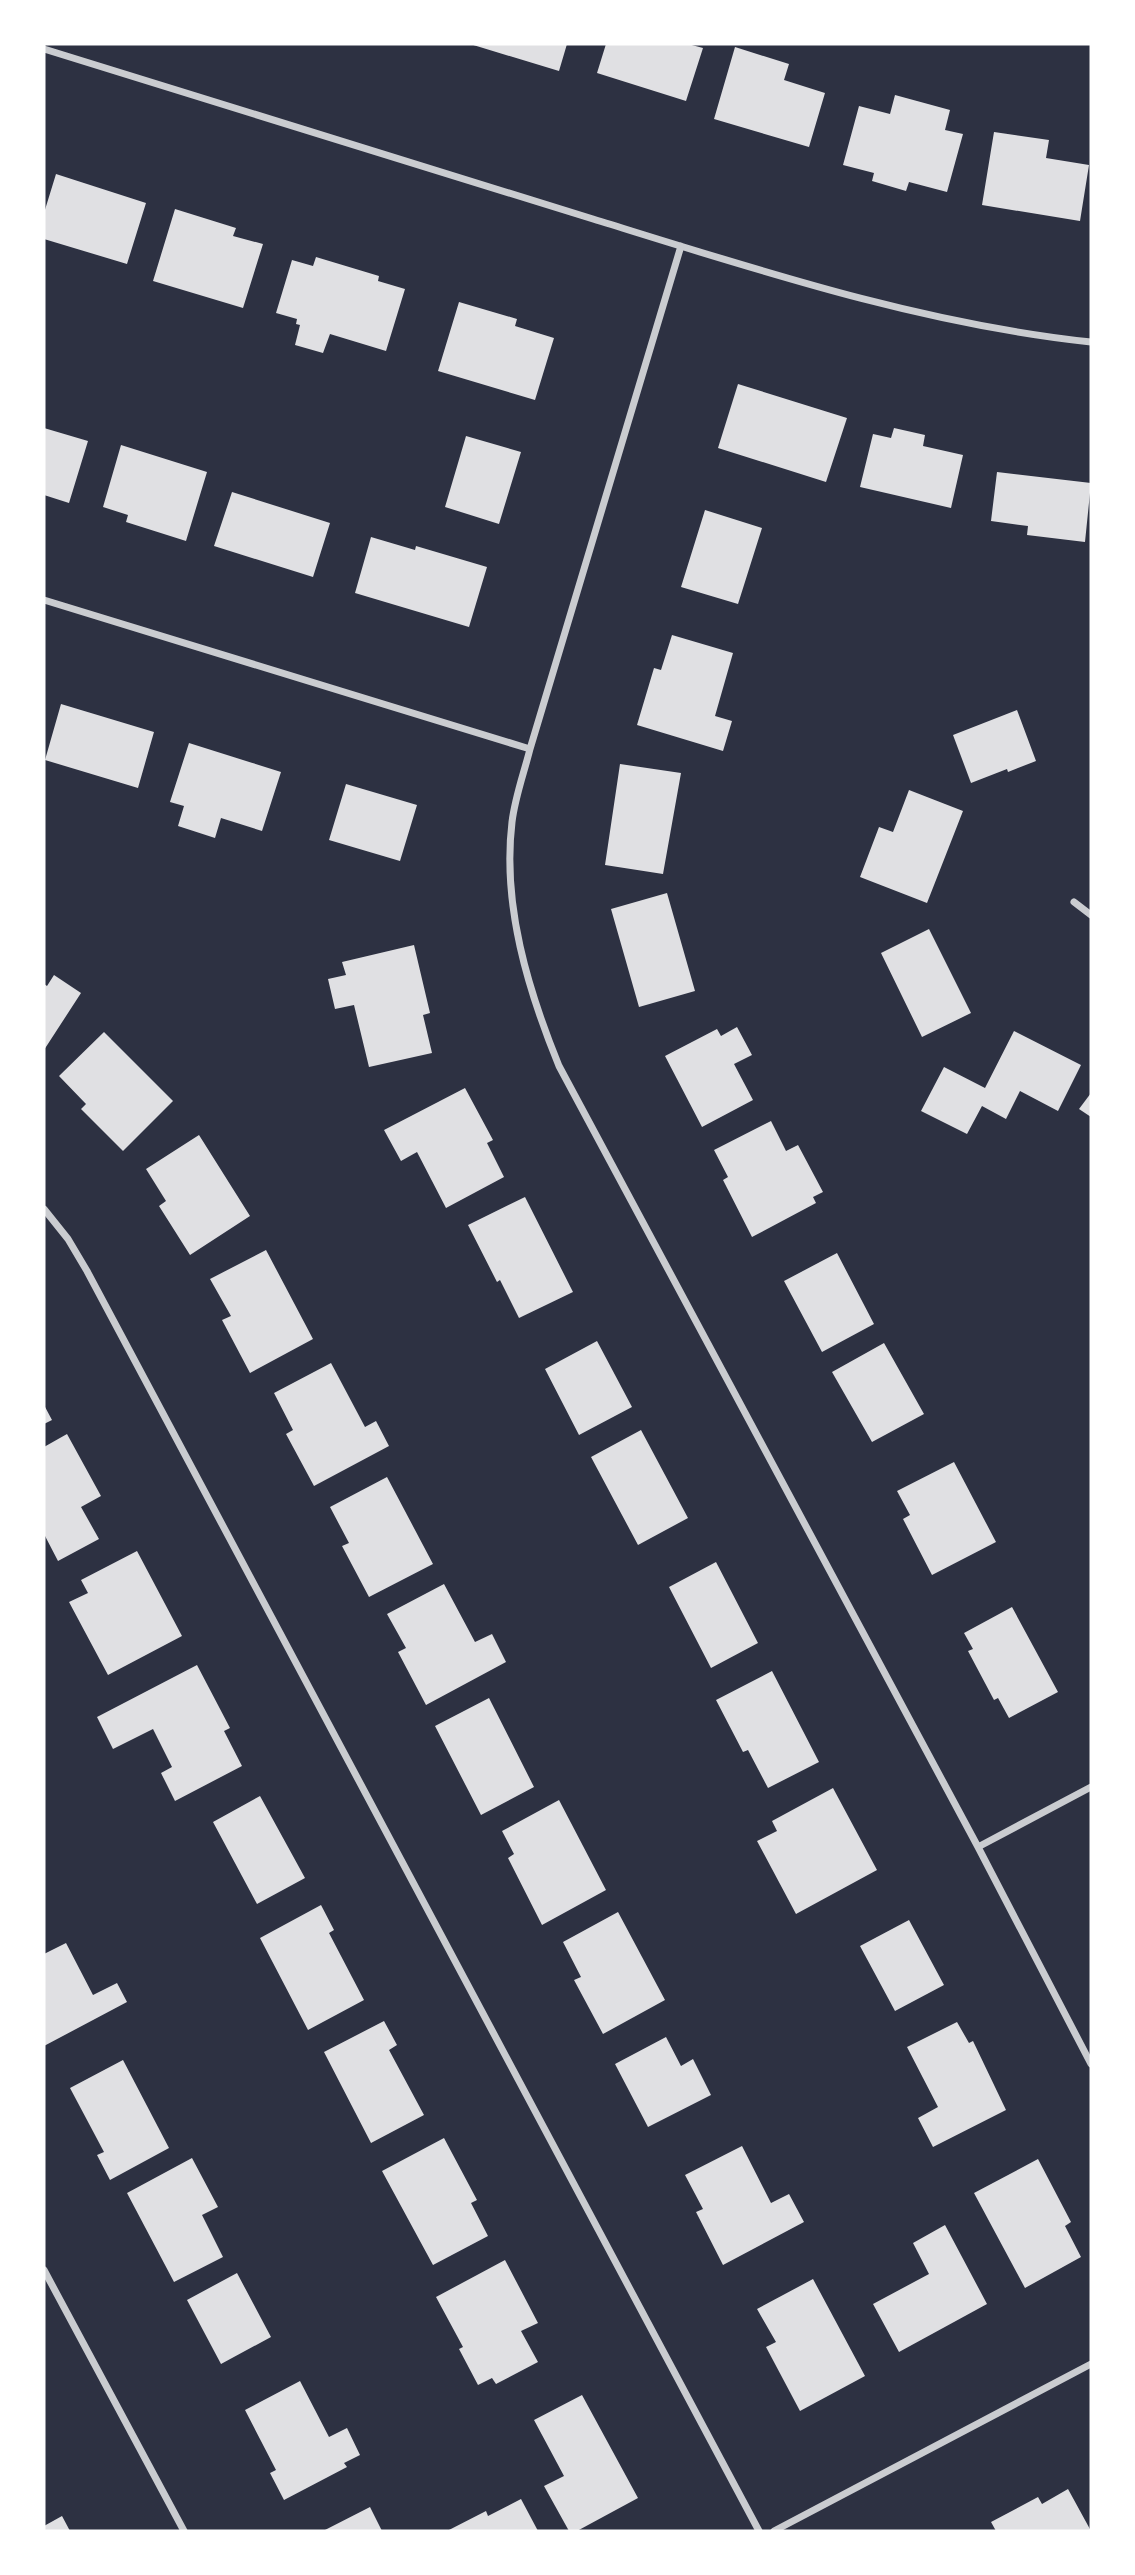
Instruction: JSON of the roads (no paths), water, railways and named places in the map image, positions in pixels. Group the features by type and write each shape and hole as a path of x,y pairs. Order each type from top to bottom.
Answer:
{"street":[{"path":"44,49 681,246 926,314 1031,336 1091,342"},
{"path":"681,246 530,749 512,820 510,848 514,910 532,997 559,1066 978,1847 1091,2064"},
{"path":"44,600 530,749"},
{"path":"1074,902 1091,915"},
{"path":"44,1209 68,1239 87,1271 759,2531"},
{"path":"978,1847 1091,1787"},
{"path":"44,2270 184,2531"},
{"path":"774,2531 1091,2364"}]}
